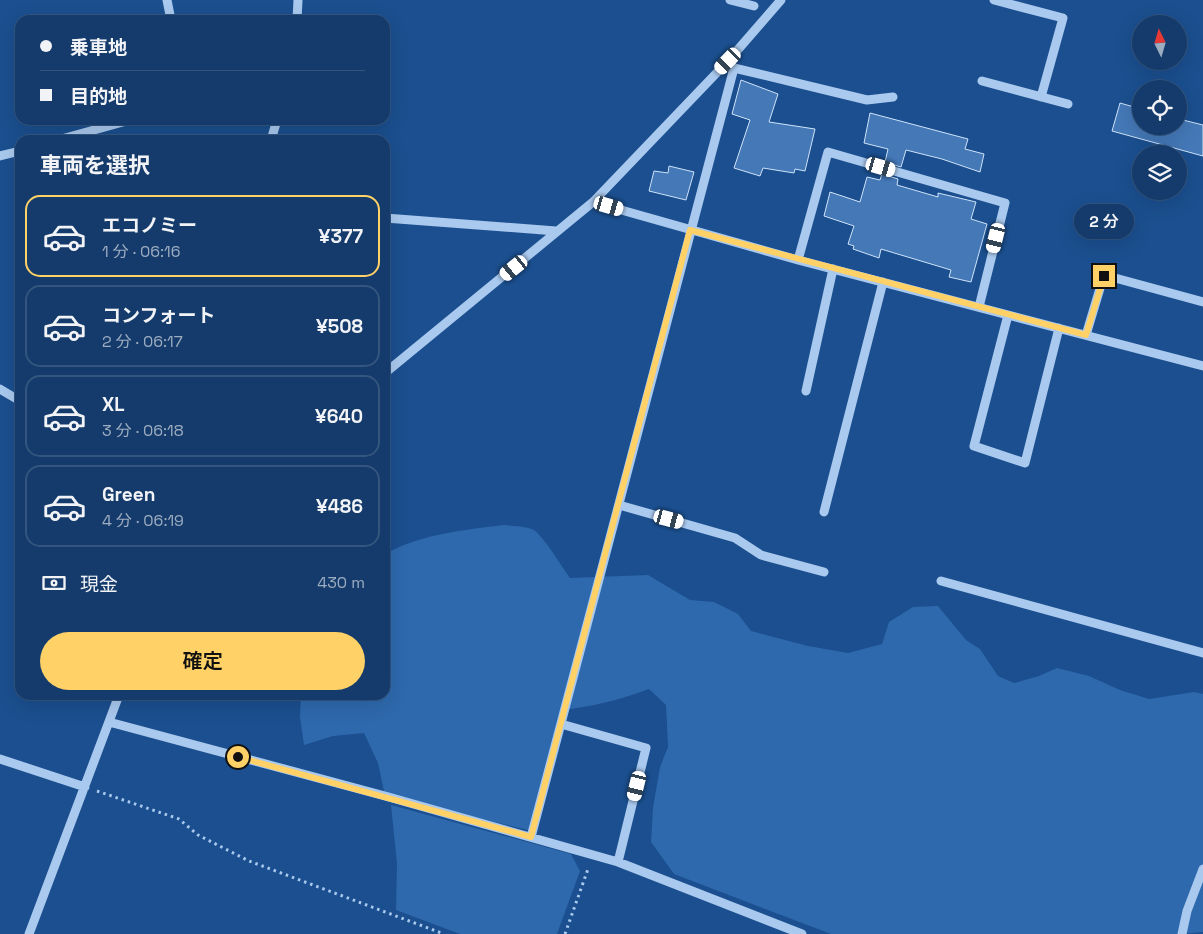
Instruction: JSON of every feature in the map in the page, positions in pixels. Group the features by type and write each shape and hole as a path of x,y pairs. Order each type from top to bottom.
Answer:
{"street":[{"path":"167,0 170,15"},
{"path":"297,15 298,0"},
{"path":"730,0 755,3 765,18"},
{"path":"390,369 593,202 731,65 765,18 781,0"},
{"path":"994,0 1063,18 1041,97"},
{"path":"731,65 867,100 894,97"},
{"path":"531,837 619,505 731,65"},
{"path":"982,81 1068,104"},
{"path":"76,135 112,125"},
{"path":"0,156 15,152"},
{"path":"798,260 828,152 1005,203 979,307"},
{"path":"593,202 798,260 1203,366"},
{"path":"390,218 556,231"},
{"path":"806,391 833,269"},
{"path":"1086,335 1104,276 1203,302"},
{"path":"824,512 883,282"},
{"path":"1008,315 974,446 1025,463 1060,328"},
{"path":"0,389 15,398"},
{"path":"619,505 735,538 761,555 824,572"},
{"path":"941,581 1203,653"},
{"path":"29,934 117,700"},
{"path":"109,722 618,862 802,934"},
{"path":"561,724 646,748 618,862"},
{"path":"0,759 85,787"},
{"path":"1182,934 1187,911 1203,870"}],"path":[{"path":"85,787 178,819 198,835 249,862 444,934"},
{"path":"565,934 592,856"}],"shaded area":[{"path":"504,525 532,529 546,543 570,578 648,575 690,600 714,602 738,614 751,631 808,646 848,653 882,644 889,622 913,607 938,606 966,640 980,649 998,676 1014,683 1039,676 1057,668 1089,676 1120,690 1149,699 1194,692 1203,694 1203,932 1182,934 831,934 674,874 651,842 653,808 660,767 668,747 666,705 649,689 605,702 560,710 528,830 385,796 378,763 364,733 333,736 304,745 300,717 301,700 390,700 390,552 428,537"},
{"path":"391,805 571,854 580,871 557,934 460,934 396,910 397,864"}],"building":[{"path":"741,80 778,94 769,122 815,129 805,171 795,169 794,173 763,168 760,176 734,168 750,120 732,114"},
{"path":"1120,103 1132,106 1132,135 1187,135 1187,121 1203,125 1203,156 1187,152 1187,145 1163,145 1112,131"},
{"path":"870,113 968,139 965,149 984,154 980,172 942,159 906,150 901,167 885,162 888,149 864,143"},
{"path":"669,166 694,172 686,200 649,191 654,171 668,173"},
{"path":"882,174 898,179 897,185 938,197 938,193 976,202 971,219 987,224 971,282 949,277 951,270 881,249 879,258 853,249 854,246 848,244 854,226 824,216 830,192 860,202 867,177 880,180"}],"route":[{"path":"238,757 531,837 690,230 1086,335 1104,276"}]}
